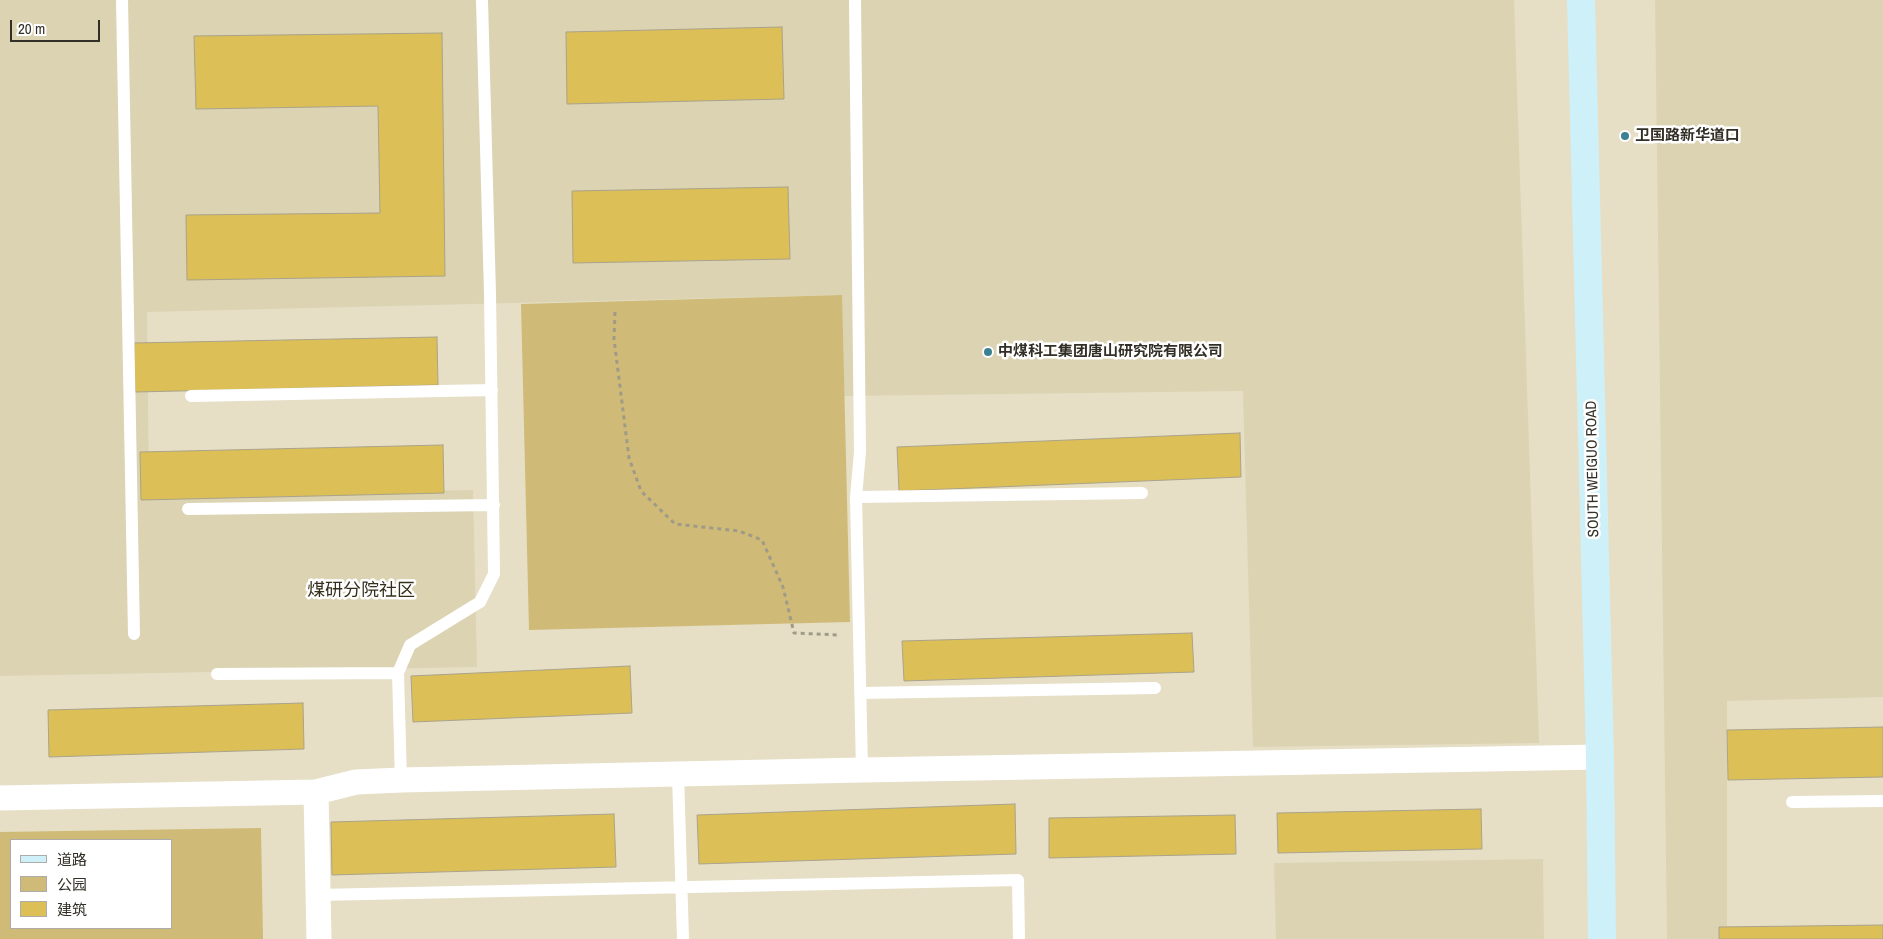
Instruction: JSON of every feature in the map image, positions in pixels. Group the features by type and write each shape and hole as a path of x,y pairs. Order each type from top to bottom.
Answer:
{"main road":[{"name":"SOUTH WEIGUO ROAD","path":"1581,0 1600,757 1602,939"}],"street":[{"path":"0,798 316,792 356,782 402,780 1600,757"},
{"path":"316,792 319,939"}],"lane":[{"path":"122,0 134,634"},
{"path":"402,780 398,673 410,645 480,602 494,574 492,390 482,0"},
{"path":"855,0 860,452 856,497 862,770"},
{"path":"191,396 492,390"},
{"path":"856,497 1142,493"},
{"path":"188,509 494,505"},
{"path":"217,674 398,673"},
{"path":"860,694 1155,688"},
{"path":"678,774 683,939"},
{"path":"1792,802 1883,801"},
{"path":"318,895 1018,880 1018,939"}],"path":[{"path":"615,312 614,339 629,458 641,490 675,524 739,531 762,540 783,587 794,633 860,636"}],"shaded area":[{"name":"中煤科工集团唐山研究院有限公司","path":"0,0 1514,0 1539,743 1253,747 1243,391 844,396 841,295 147,312 149,495 473,490 477,667 0,676"},
{"path":"1655,0 1883,0 1883,697 1727,701 1727,939 1667,939"},
{"path":"1543,859 1544,939 1276,939 1274,863"}],"green space":[{"path":"842,295 850,622 529,630 521,304"},
{"path":"261,828 263,939 0,939 0,832"}],"building":[{"path":"782,27 784,99 567,104 566,32"},
{"path":"442,33 445,276 187,280 186,215 380,213 378,106 196,109 194,36"},
{"path":"788,187 790,259 573,263 572,191"},
{"path":"437,337 438,385 135,392 134,343"},
{"path":"1240,433 1241,477 899,491 897,447"},
{"path":"443,445 444,493 141,500 140,452"},
{"path":"1192,633 1194,672 904,681 902,641"},
{"path":"630,666 632,713 413,722 411,676"},
{"path":"303,703 304,749 49,757 48,710"},
{"path":"1883,727 1883,777 1728,780 1727,730"},
{"path":"1015,804 1016,854 699,864 697,815"},
{"path":"1481,809 1482,849 1278,853 1277,813"},
{"path":"614,814 616,867 332,875 331,822"},
{"path":"1235,815 1236,854 1049,858 1049,818"},
{"path":"1883,925 1883,939 1719,939 1719,927"}],"place":[{"name":"卫国路新华道口","path":"1625,136"},
{"name":"中煤科工集团唐山研究院有限公司","path":"988,352"}],"district":[{"name":"煤研分院社区","path":"361,591"}]}
